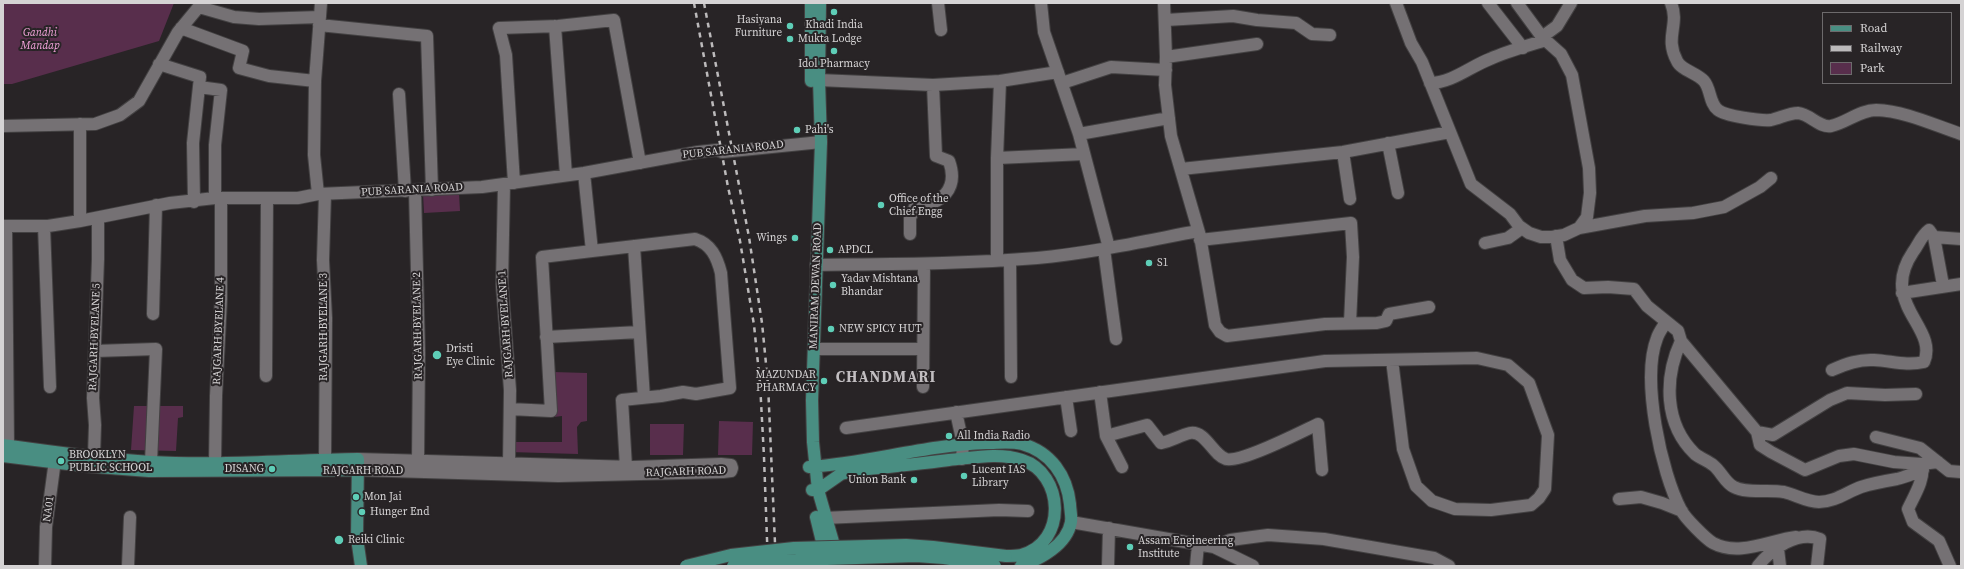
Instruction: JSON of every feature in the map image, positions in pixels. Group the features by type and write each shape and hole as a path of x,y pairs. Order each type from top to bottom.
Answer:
{"main road":[{"name":"MANIRAM DEWAN ROAD","path":"811,3 817,142 812,466 814,490 828,566"},
{"name":"MANIRAM DEWAN ROAD","path":"812,466 805,443 804,400 817,142 820,3"},
{"path":"812,466 963,444 1021,444 1039,451 1060,470 1066,483 1071,522 1066,534 1054,549 1048,554 1021,566"},
{"name":"RAJGARH ROAD","path":"5,449 149,471 358,465"},
{"name":"RAJGARH ROAD","path":"56,457 94,456 152,462 215,463 324,460 358,465"},
{"path":"686,566 731,555 809,548 926,546 1006,556 1021,555 1032,550 1042,542 1051,531 1055,523 1056,514 1052,491 1041,472 1032,464 1023,460 1003,457 962,459 858,470 841,474 814,490"},
{"path":"358,465 357,538 361,566"},
{"name":"MANIRAM DEWAN ROAD","path":"814,490 840,566"},
{"path":"733,566 790,560 916,556 944,558 995,566"}],"street":[{"name":"RAJGARH BYELANE 3","path":"321,3 315,81 314,155 321,194 326,318 324,460"},
{"path":"938,3 941,30"},
{"path":"1041,3 1044,32 1079,134 1107,248 1116,339"},
{"path":"1164,3 1166,20 1165,85 1171,136 1199,235 1215,325 1220,332 1227,336 1325,324 1386,321 1390,314 1429,307"},
{"path":"1396,3 1411,43 1422,62 1471,184 1510,214 1522,228 1529,233 1541,236 1564,235 1580,228 1645,216 1693,213 1724,207 1760,187 1771,178"},
{"path":"1488,3 1523,48"},
{"path":"1517,3 1544,39 1561,54 1572,75 1583,138 1590,193 1587,217 1580,228"},
{"path":"1430,83 1437,83 1453,77 1490,59 1544,39 1557,26 1571,3"},
{"path":"1671,3 1676,13 1671,44 1678,64 1704,80 1710,92 1712,103 1718,111 1761,120 1797,113 1808,115 1819,123 1829,126 1874,110 1891,112 1961,134"},
{"path":"3,126 95,124 120,115 139,101 181,28 201,5 234,17 320,21 427,36 432,190"},
{"path":"1166,20 1234,16 1257,20 1296,23 1312,34 1330,35"},
{"path":"566,175 555,26 614,20 640,163"},
{"name":"RAJGARH BYELANE 1","path":"509,464 510,409 508,342 502,284 509,184 506,55 499,28 555,26"},
{"path":"181,28 243,51 239,68 269,76 315,81"},
{"path":"1166,57 1257,44"},
{"path":"159,64 200,77 193,143 194,202"},
{"path":"819,80 933,84 1060,78 1111,67 1166,70"},
{"path":"1000,81 997,158 1011,376"},
{"path":"910,234 910,218 915,207 928,206 942,200 950,188 953,172 949,161 936,156 933,84"},
{"name":"RAJGARH BYELANE 4","path":"198,87 221,90 215,145 221,298 216,396 215,463"},
{"name":"RAJGARH BYELANE 2","path":"399,94 410,191 419,353 418,462"},
{"path":"1079,134 1169,118"},
{"path":"80,124 80,221"},
{"path":"1181,169 1343,152 1450,132"},
{"name":"PUB SARANIA ROAD","path":"4,226 44,226 98,218 156,205 194,202 218,198 298,198 321,194 432,190 509,184 584,173 698,152 717,150 722,152 817,142"},
{"path":"1388,144 1398,193"},
{"path":"1343,152 1350,199"},
{"path":"997,158 1084,154"},
{"path":"584,173 592,251"},
{"path":"266,376 267,198"},
{"path":"153,314 156,205"},
{"name":"RAJGARH BYELANE 5","path":"94,456 95,425 93,398 98,218"},
{"path":"816,265 924,264 1039,258 1199,235 1351,222 1352,257 1350,323"},
{"path":"4,226 5,449"},
{"path":"44,226 50,387"},
{"path":"1485,243 1508,238 1522,228"},
{"path":"1832,370 1860,360 1914,364 1924,362 1927,354 1924,339 1902,293 1901,278 1906,263 1923,234 1929,230 1934,237 1943,285"},
{"path":"1556,236 1560,260 1572,280 1584,288 1608,287 1634,289 1647,306 1678,331 1681,341 1757,432 1760,444 1771,452 1805,470 1839,456 1854,454 1922,467"},
{"path":"1934,237 1961,239"},
{"path":"510,409 551,411 542,257 695,239 703,242 710,247 718,261 721,273 730,388 696,394 683,392 622,400 626,467"},
{"path":"634,246 644,398"},
{"path":"923,387 924,264"},
{"path":"1902,293 1943,285 1961,284"},
{"path":"1666,322 1657,338 1652,369 1652,401 1655,425 1671,485 1682,512"},
{"path":"546,337 639,332"},
{"path":"1681,341 1674,356 1669,385 1671,415 1680,434 1695,454 1714,466 1732,487 1744,491 1765,489 1786,492 1802,499 1819,502 1836,499 1859,487 1875,482 1899,479 1922,467 1938,462"},
{"path":"95,351 156,349 152,462"},
{"path":"814,349 924,349"},
{"path":"846,428 1326,361 1477,358 1508,365 1529,383 1548,434 1545,489 1538,498 1531,505 1491,510 1455,509 1432,501 1416,486 1403,449 1392,360"},
{"path":"1100,392 1106,436 1122,467"},
{"path":"1757,432 1773,435 1830,400 1847,393 1885,395 1916,394"},
{"path":"1066,397 1071,431"},
{"path":"956,412 963,444 962,459"},
{"path":"1106,436 1146,425 1161,443 1191,433 1202,436 1218,455 1228,459 1244,457 1318,424 1322,470"},
{"path":"1876,437 1920,448 1949,471 1961,472"},
{"name":"NA01","path":"45,566 46,527 56,457"},
{"name":"RAJGARH ROAD","path":"418,462 626,467 721,464 730,465 732,468 731,471 723,472 558,476 358,465 418,462"},
{"path":"1922,467 1918,487 1908,509 1913,522 1939,541 1950,566"},
{"path":"1618,499 1641,497 1662,503 1682,512 1712,543 1732,549 1813,536 1820,539 1818,566"},
{"path":"824,518 999,510 1028,511"},
{"path":"128,566 130,517"},
{"path":"1071,522 1214,547 1253,566"},
{"path":"1108,566 1110,528"},
{"path":"1214,547 1230,540 1268,535 1324,540 1434,558 1449,566"},
{"path":"1758,566 1765,557 1796,538"},
{"path":"1196,566 1198,545"},
{"path":"1778,549 1780,566"}],"green space":[{"name":"Gandhi Mandap","path":"3,3 174,3 159,41 12,84 3,84"},
{"path":"459,193 460,211 424,213 423,194"},
{"path":"553,372 587,373 587,421 581,422 577,427 578,454 509,452 508,442 562,442 562,416 554,417"},
{"path":"134,406 183,406 183,417 178,418 176,451 131,450"},
{"path":"719,421 753,422 752,455 718,455"},
{"path":"650,424 684,424 683,455 650,455"}],"railway":[{"path":"694,3 728,187 740,241 754,325 760,383 768,566"},
{"path":"704,3 749,237 762,323 768,384 776,566"}],"place":[{"name":"Khadi India","path":"834,12"},
{"name":"Hasiyana Furniture","path":"790,26"},
{"name":"Mukta Lodge","path":"790,39"},
{"name":"Idol Pharmacy","path":"834,51"},
{"name":"Pahi's","path":"797,130"},
{"name":"Office of the Chief Engg","path":"881,205"},
{"name":"Wings","path":"795,238"},
{"name":"APDCL","path":"830,250"},
{"name":"S1","path":"1149,263"},
{"name":"Yadav Mishtana Bhandar","path":"833,285"},
{"name":"NEW SPICY HUT","path":"831,329"},
{"name":"Dristi Eye Clinic","path":"437,355"},
{"name":"MAZUNDAR PHARMACY","path":"824,381"},
{"name":"All India Radio","path":"949,436"},
{"name":"BROOKLYN PUBLIC SCHOOL","path":"61,461"},
{"name":"DISANG","path":"272,469"},
{"name":"Lucent IAS Library","path":"964,476"},
{"name":"Union Bank","path":"914,480"},
{"name":"Mon Jai","path":"356,497"},
{"name":"Hunger End","path":"362,512"},
{"name":"Reiki Clinic","path":"339,540"},
{"name":"Assam Engineering Institute","path":"1130,547"}],"district":[{"name":"CHANDMARI","path":"886,378"}]}
